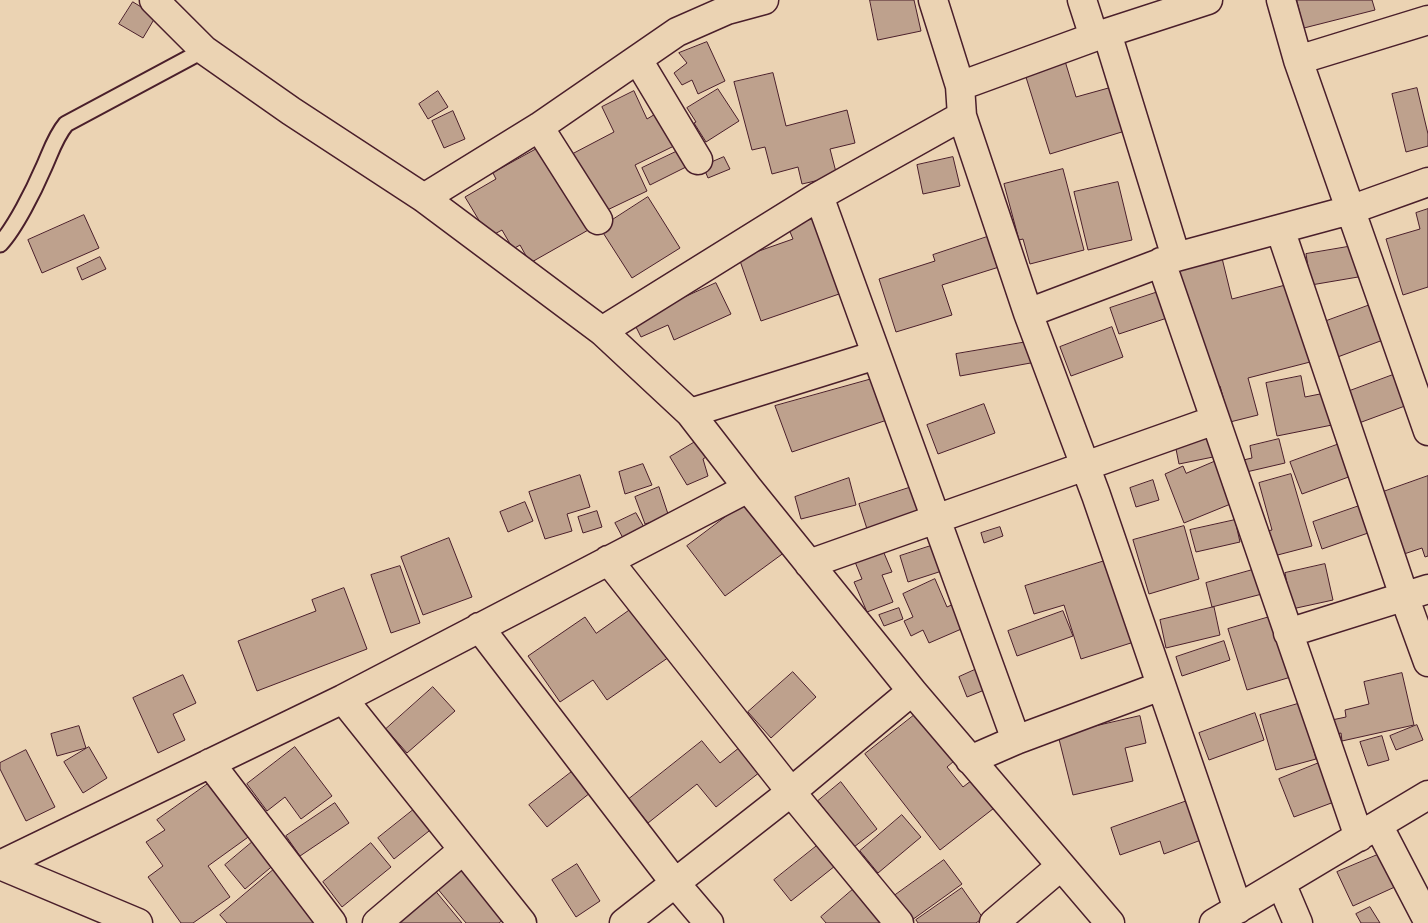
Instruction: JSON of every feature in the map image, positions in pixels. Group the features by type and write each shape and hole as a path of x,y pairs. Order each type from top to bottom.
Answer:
{"street":[{"path":"154,0 204,50 291,111 424,198 602,331 690,413 912,691 1110,923"},
{"path":"424,198 539,127 677,32 727,10 764,0"},
{"path":"933,0 960,86 962,116 1028,313 1085,466 1238,909"},
{"path":"1082,0 1100,35 1215,420 1288,634 1368,831 1428,921"},
{"path":"960,86 1100,35 1208,0"},
{"path":"1280,0 1298,60 1428,431"},
{"path":"1298,60 1428,20"},
{"path":"638,60 698,160"},
{"path":"602,331 818,196 962,116"},
{"path":"539,127 598,220"},
{"path":"1028,313 1168,260 1350,210 1428,182"},
{"path":"818,196 1016,740"},
{"path":"1280,229 1416,593 1428,662"},
{"path":"690,413 876,355"},
{"path":"809,564 1215,420"},
{"path":"0,866 343,698 748,488"},
{"path":"608,560 791,792 899,923"},
{"path":"1288,634 1416,593"},
{"path":"479,627 675,883 709,923"},
{"path":"970,760 1016,740 1161,686"},
{"path":"624,923 791,792 912,691"},
{"path":"343,698 522,923"},
{"path":"210,763 332,923"},
{"path":"1214,923 1428,795"},
{"path":"377,923 463,850"},
{"path":"0,866 110,917 138,923"},
{"path":"994,923 1061,866"},
{"path":"1281,883 1298,923"}],"lane":[{"path":"0,244 18,217 41,174 60,131 66,124 204,50"}],"building":[{"path":"870,0 914,0 921,31 878,40"},
{"path":"1297,0 1372,0 1375,10 1304,28"},
{"path":"133,2 156,16 143,38 119,24"},
{"path":"707,42 725,81 698,94 692,80 682,85 674,73 687,63 679,53"},
{"path":"1065,61 1076,97 1112,87 1125,131 1050,154 1025,74"},
{"path":"773,73 786,126 847,110 855,143 830,149 837,176 802,184 798,167 772,174 765,147 752,150 734,82"},
{"path":"1417,88 1428,134 1428,146 1406,152 1392,94"},
{"path":"718,89 739,121 706,142 687,108"},
{"path":"438,91 448,107 428,119 419,104"},
{"path":"634,91 647,119 657,113 674,146 635,165 647,191 601,213 572,154 614,132 602,107"},
{"path":"453,111 465,139 444,148 432,121"},
{"path":"542,146 590,229 530,263 520,245 513,249 502,230 489,237 465,197 496,179 493,173"},
{"path":"682,149 690,165 650,185 642,168"},
{"path":"724,157 730,169 708,178 703,166"},
{"path":"953,157 960,186 923,194 917,165"},
{"path":"1063,169 1084,250 1030,264 1023,239 1019,240 1004,184"},
{"path":"1118,182 1132,240 1088,250 1074,192"},
{"path":"648,197 680,248 632,278 600,228"},
{"path":"1428,209 1428,287 1403,295 1386,239 1420,229 1416,213"},
{"path":"84,215 99,248 42,273 28,240"},
{"path":"816,218 842,293 761,321 739,258 793,239 788,227"},
{"path":"990,236 999,267 942,285 952,315 896,332 879,279 935,261 933,255"},
{"path":"1359,245 1364,276 1311,285 1306,254"},
{"path":"1221,254 1232,299 1293,283 1314,361 1248,378 1258,415 1230,422 1220,386 1215,388 1177,266"},
{"path":"100,257 106,269 82,280 77,268"},
{"path":"716,283 731,314 674,340 668,325 641,337 633,321"},
{"path":"1158,292 1167,318 1119,334 1110,308"},
{"path":"1370,305 1383,340 1335,358 1321,323"},
{"path":"1112,327 1123,357 1071,376 1060,347"},
{"path":"1033,341 1036,362 960,376 956,354"},
{"path":"1401,372 1413,403 1359,423 1347,392"},
{"path":"1301,376 1305,397 1325,393 1332,425 1277,436 1266,383"},
{"path":"872,379 890,419 792,452 775,406"},
{"path":"984,404 995,433 938,454 927,425"},
{"path":"1209,432 1213,457 1179,464 1174,439"},
{"path":"700,439 712,453 703,459 708,476 687,485 670,457"},
{"path":"1279,439 1285,463 1242,473 1239,461 1252,458 1250,446"},
{"path":"1342,443 1354,475 1302,494 1290,462"},
{"path":"1216,461 1233,503 1184,523 1165,474 1183,466 1186,473"},
{"path":"643,464 652,485 625,494 619,472"},
{"path":"1291,474 1312,546 1270,557 1263,532 1272,530 1259,483"},
{"path":"580,475 590,507 567,514 572,531 545,539 529,492"},
{"path":"1428,476 1428,556 1425,557 1422,548 1404,554 1383,492"},
{"path":"849,478 856,505 801,519 795,497"},
{"path":"1153,480 1159,500 1136,507 1130,488"},
{"path":"918,485 927,513 868,532 859,504"},
{"path":"659,487 669,517 645,524 635,497"},
{"path":"747,501 785,552 725,596 687,546"},
{"path":"525,502 533,521 508,532 500,512"},
{"path":"1362,505 1371,532 1322,549 1313,522"},
{"path":"597,511 602,527 583,533 578,517"},
{"path":"636,513 645,529 624,540 615,523"},
{"path":"1235,520 1240,542 1196,552 1190,530"},
{"path":"1184,526 1199,579 1149,594 1133,540"},
{"path":"1000,527 1003,536 984,543 981,533"},
{"path":"449,538 472,597 423,615 401,557"},
{"path":"940,543 948,569 908,582 900,556"},
{"path":"881,546 892,572 882,575 893,602 867,612 854,582 862,579 853,557"},
{"path":"1111,559 1137,641 1081,659 1064,605 1034,614 1025,586"},
{"path":"1325,564 1333,600 1292,609 1285,573"},
{"path":"400,566 420,623 391,633 371,575"},
{"path":"1256,569 1262,594 1212,607 1206,583"},
{"path":"935,579 947,607 956,603 966,627 929,643 923,630 911,636 904,621 913,617 903,594"},
{"path":"344,588 367,649 257,691 238,641 316,611 312,600"},
{"path":"637,605 672,655 607,700 593,680 560,702 528,656 585,617 596,633"},
{"path":"1214,607 1220,635 1166,648 1160,620"},
{"path":"899,608 903,619 884,626 879,615"},
{"path":"1063,611 1073,636 1017,656 1008,631"},
{"path":"1273,616 1291,677 1247,690 1228,629"},
{"path":"1224,641 1230,660 1182,676 1176,657"},
{"path":"979,668 987,689 967,697 959,677"},
{"path":"793,672 816,697 771,738 748,712"},
{"path":"1402,673 1414,725 1342,741 1341,733 1330,736 1327,721 1346,717 1345,710 1369,704 1364,682"},
{"path":"183,675 196,703 173,714 185,740 158,753 133,698"},
{"path":"433,687 455,711 407,753 386,729"},
{"path":"1301,703 1316,759 1276,770 1260,715"},
{"path":"917,713 954,761 947,767 963,787 976,777 998,805 940,850 865,754"},
{"path":"1255,713 1264,740 1209,760 1199,733"},
{"path":"1140,716 1146,743 1125,748 1133,781 1073,795 1058,735"},
{"path":"1417,725 1423,740 1396,750 1390,736"},
{"path":"79,726 86,748 57,756 51,734"},
{"path":"1382,736 1389,760 1368,766 1360,742"},
{"path":"702,741 720,763 745,743 765,768 716,807 697,784 648,823 629,799"},
{"path":"89,747 107,778 83,793 64,762"},
{"path":"295,747 332,796 301,819 285,797 267,811 247,784"},
{"path":"26,750 55,807 26,821 0,769 0,763"},
{"path":"1319,763 1334,802 1294,817 1279,779"},
{"path":"578,767 595,789 547,827 529,805"},
{"path":"212,781 251,835 208,866 230,897 193,923 181,923 148,877 163,866 146,842 165,830 157,820"},
{"path":"841,782 877,829 854,847 818,801"},
{"path":"1187,801 1201,840 1164,854 1160,841 1120,855 1111,828"},
{"path":"335,803 349,823 300,856 286,836"},
{"path":"417,807 434,827 394,859 378,838"},
{"path":"902,815 921,837 878,873 860,851"},
{"path":"256,839 276,863 245,889 225,865"},
{"path":"823,841 840,862 791,901 774,880"},
{"path":"371,843 391,867 342,907 323,882"},
{"path":"1382,853 1397,886 1353,906 1337,872"},
{"path":"462,858 509,915 499,923 466,923 432,882"},
{"path":"944,860 962,884 912,920 894,896"},
{"path":"577,864 600,901 576,917 552,880"},
{"path":"278,866 319,923 227,923 220,915"},
{"path":"857,886 889,923 826,923 821,917"},
{"path":"433,888 462,923 390,923"},
{"path":"962,888 983,918 976,923 918,923 916,920"},
{"path":"1370,907 1380,923 1361,923 1356,914"}]}
